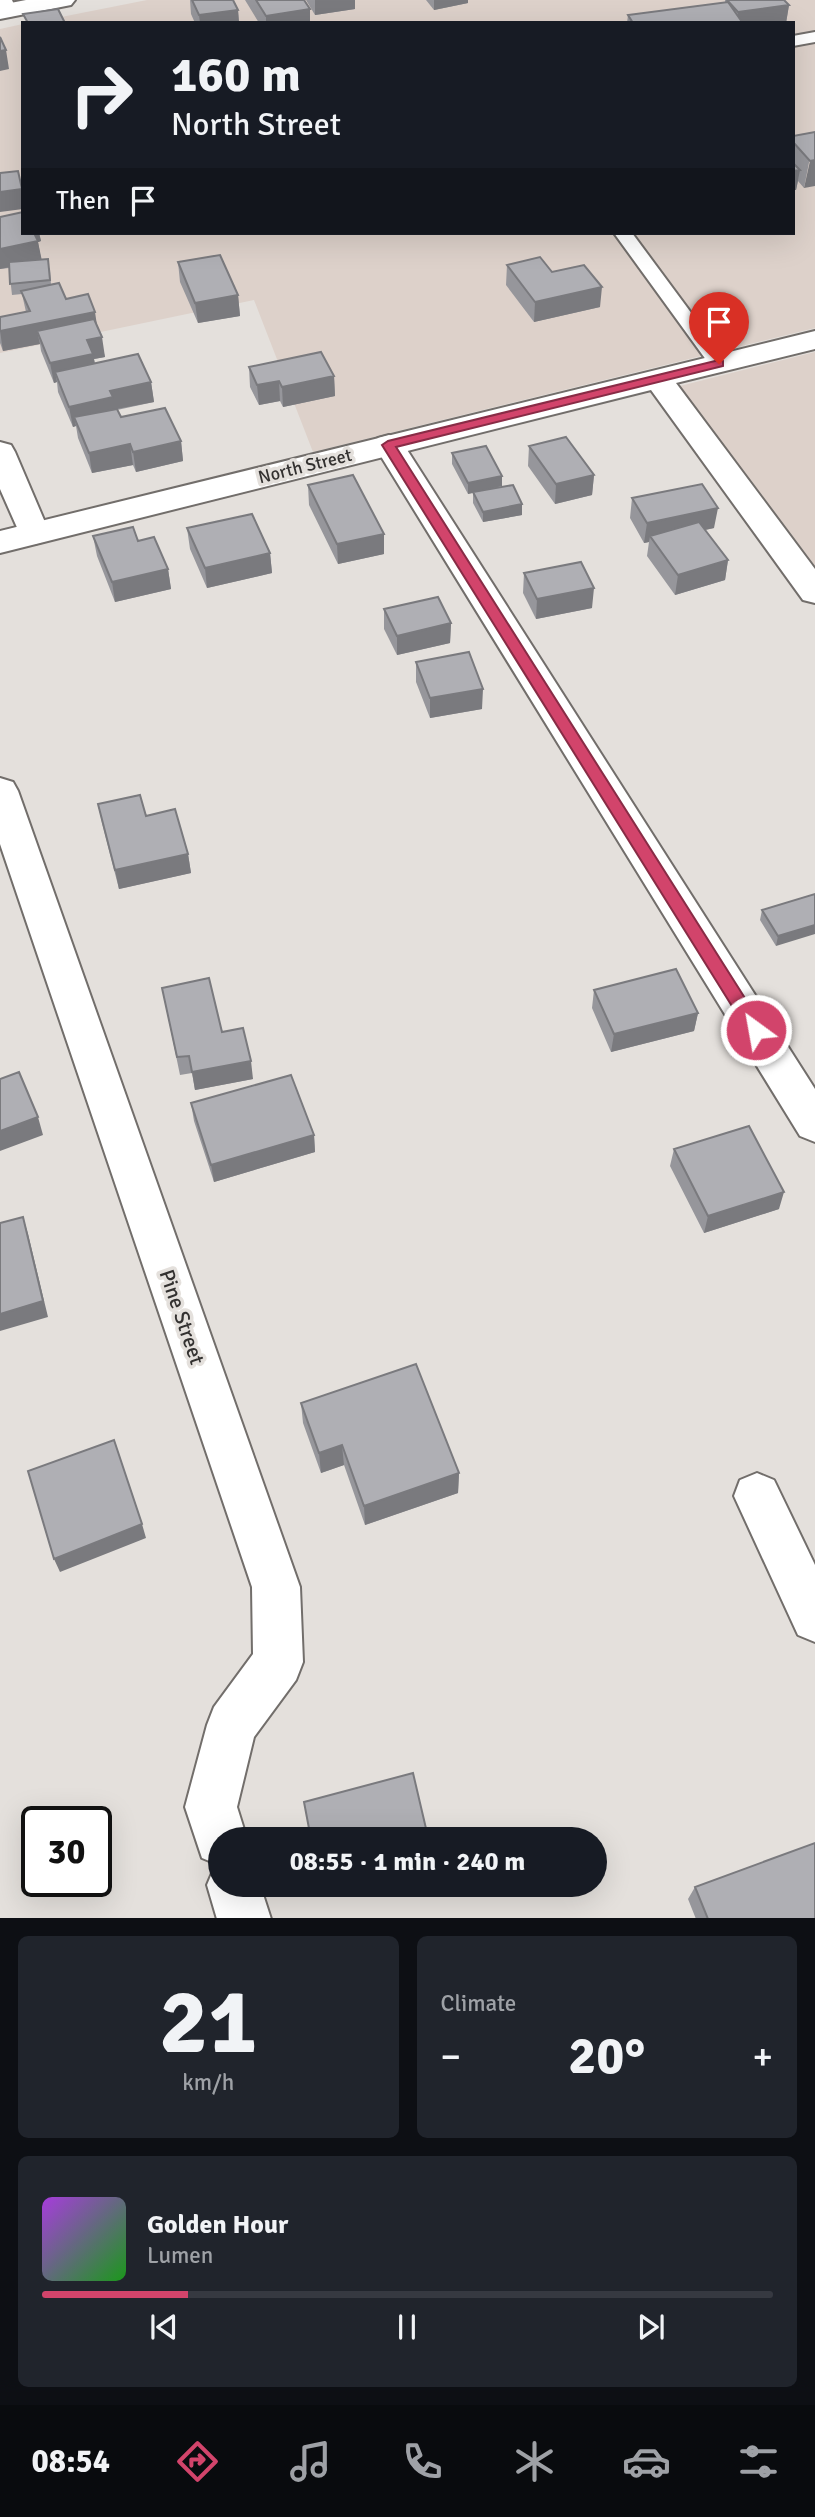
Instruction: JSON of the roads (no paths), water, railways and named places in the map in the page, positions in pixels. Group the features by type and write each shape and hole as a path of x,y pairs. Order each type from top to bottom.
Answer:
{"street":[{"path":"2,7 63,0"},
{"name":"North Street","path":"0,542 815,340"},
{"path":"658,379 815,592"},
{"path":"388,445 815,1124"},
{"path":"0,452 34,534"},
{"name":"Pine Street","path":"0,790 276,1587 278,1662 232,1725 211,1807 217,1827"},
{"path":"757,1496 815,1618"},
{"path":"238,1897 244,1918"}],"lane":[{"path":"795,41 815,37"},
{"path":"623,235 719,364"}]}
